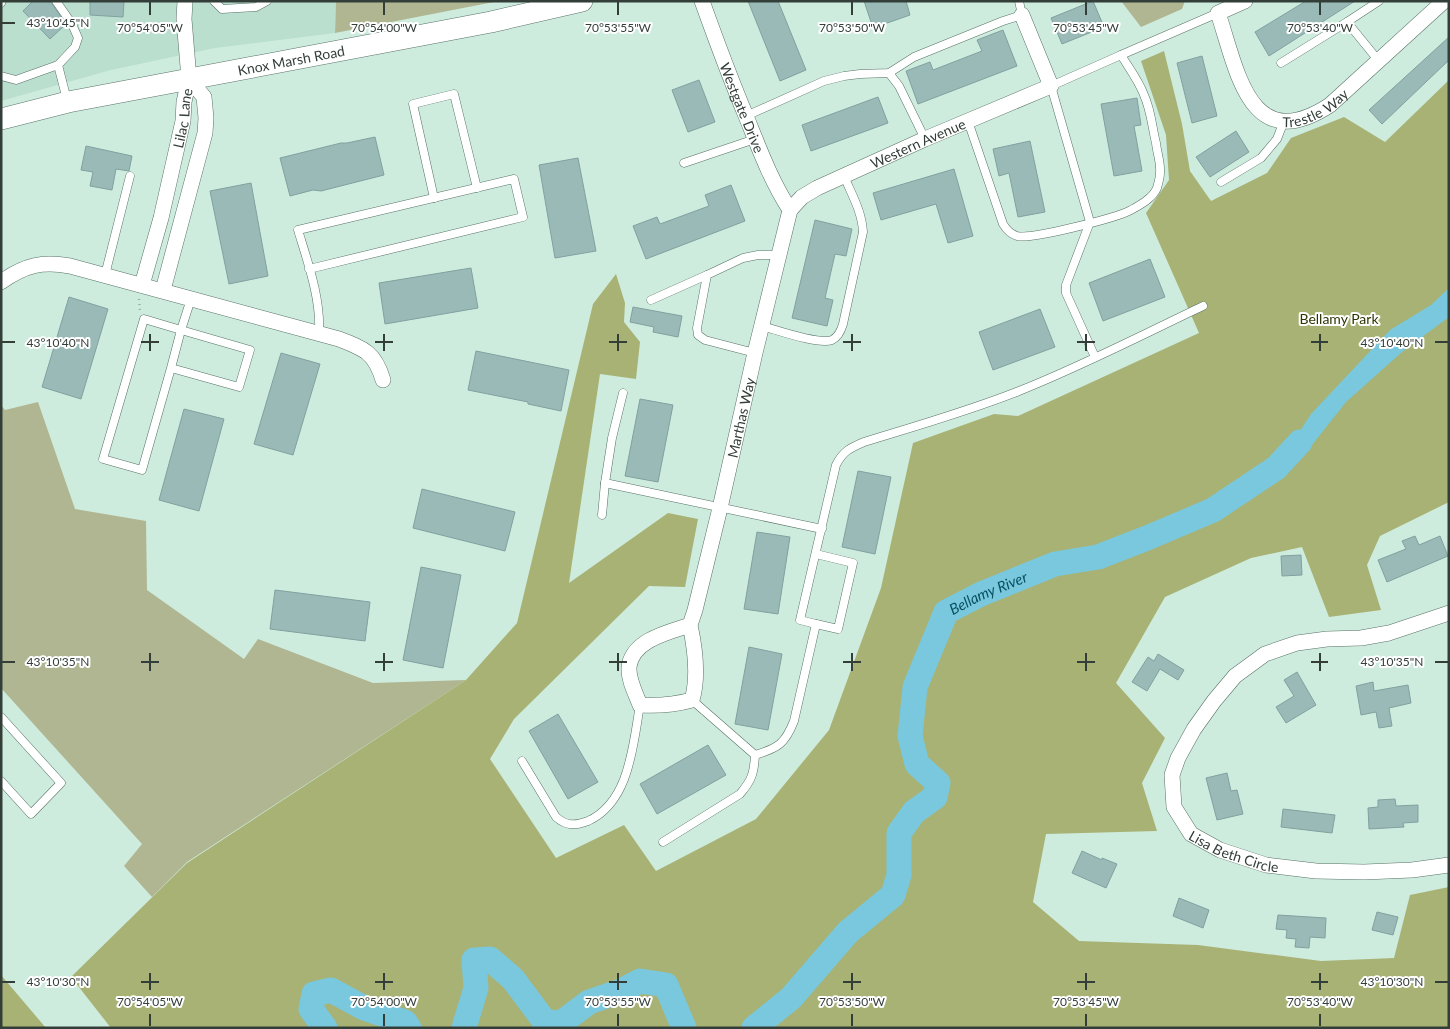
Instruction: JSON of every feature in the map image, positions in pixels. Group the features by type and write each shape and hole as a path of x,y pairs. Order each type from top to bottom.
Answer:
{"main road":[{"name":"Knox Marsh Road","path":"1,119 68,102 482,24 582,1"}],"street":[{"path":"185,1 184,18 189,79"},
{"name":"Westgate Drive","path":"702,1 726,70 755,139 778,192 790,210"},
{"path":"1218,14 1245,1"},
{"name":"Trestle Way","path":"1218,14 1240,82 1248,97 1258,110 1273,119 1284,121 1300,120 1330,105 1444,1"},
{"path":"1020,8 1051,86"},
{"name":"Lilac Lane","path":"141,288 161,218 184,121 184,102 189,79"},
{"name":"Lilac Lane","path":"163,290 204,133 206,118 204,98 189,79"},
{"name":"Western Avenue","path":"790,210 802,197 817,188 925,139 1051,86"},
{"name":"Marthas Way","path":"692,700 696,675 690,625 720,508 790,210"},
{"path":"1,282 24,268 38,264 53,263 70,266 105,275 141,288 163,290 340,339 367,351 375,359 383,380"},
{"name":"Lisa Beth Circle","path":"1449,613 1389,633 1360,638 1327,639 1297,643 1265,654 1234,676 1214,701 1194,729 1178,758 1172,775 1174,807 1191,834 1220,850 1266,865 1316,871 1364,872 1412,870 1449,865"},
{"path":"690,625 649,640 631,658 629,668 630,678 640,705 658,706 692,700"}],"lane":[{"path":"1,76 16,80 58,65 75,47 78,38 72,24 56,1"},
{"path":"214,1 222,9 256,7 267,1"},
{"path":"1281,63 1379,1"},
{"path":"746,116 824,81 860,74 889,73 914,57 1003,21 1020,8"},
{"path":"1095,357 1066,293 1066,285 1090,222 1051,86 1218,14"},
{"path":"1347,22 1378,60"},
{"path":"968,121 1003,224 1008,232 1015,236 1023,237 1115,217 1145,202 1156,190 1160,174 1149,108 1144,93 1121,55"},
{"path":"58,65 68,102"},
{"path":"889,73 898,86 925,139"},
{"path":"434,198 413,104 454,94 477,188"},
{"path":"1221,182 1261,158 1277,139 1284,121"},
{"path":"684,163 755,139"},
{"path":"105,275 130,176"},
{"path":"762,326 826,342 834,339 840,333 864,232 859,209 844,176"},
{"path":"309,269 523,217 514,179 298,230 318,309 319,333"},
{"path":"651,300 743,258 758,255 780,255"},
{"path":"707,275 697,328 698,336 705,340 755,353"},
{"path":"171,368 239,388 250,350 182,330 144,319 103,459 142,470 171,368 182,330 190,299"},
{"path":"816,554 853,563 838,629 800,620 836,465 841,455 850,448 864,442 1019,391 1202,306"},
{"path":"602,515 612,438 623,394"},
{"path":"605,483 822,530"},
{"path":"755,755 772,750 782,744 789,735 794,721 816,624"},
{"path":"692,700 755,755"},
{"path":"522,761 556,817 563,823 573,825 596,817 608,806 618,792 630,756 640,705"},
{"path":"1,717 61,783 31,814 1,781"},
{"path":"663,842 740,794 750,783 754,770 755,755"}],"path":[{"path":"141,288 139,309 144,319"}],"shaded area":[{"path":"1,1 336,1 335,33 215,48 111,70 1,101"},
{"path":"336,1 499,1 335,33"},
{"path":"1121,1 1185,1 1182,9 1141,27"},
{"path":"38,402 75,509 146,521 147,590 244,659 258,639 373,683 466,680 187,862 152,897 124,866 142,844 1,688 1,405 5,410"}],"green space":[{"name":"Bellamy Park","path":"1164,51 1182,124 1190,171 1211,201 1267,173 1291,138 1344,117 1385,142 1449,80 1449,502 1380,536 1367,565 1381,610 1329,617 1302,547 1251,558 1165,597 1116,683 1165,738 1142,783 1157,831 1046,834 1033,902 1079,941 1198,945 1321,961 1394,958 1410,895 1449,887 1449,1028 111,1028 71,977 187,863 466,680 517,623 593,304 616,274 625,303 624,322 640,342 636,379 600,374 569,583 668,513 698,519 685,587 649,586 514,719 490,759 556,858 624,825 656,871 756,819 829,730 881,588 913,443 994,414 1018,416 1199,333 1146,213 1169,180 1166,135 1141,61"},
{"path":"1,975 46,1028 1,1028"}],"water":[{"path":"1449,288 1449,317 1402,352 1346,402 1312,445 1276,468 1311,414 1390,330 1431,305"}],"building":[{"path":"33,1 50,1 66,24 50,39 23,11"},
{"path":"90,1 124,1 123,17 90,15"},
{"path":"748,1 778,1 806,70 780,81"},
{"path":"864,1 906,1 910,15 873,28"},
{"path":"1093,1 1104,27 1062,44 1051,18"},
{"path":"1306,1 1355,1 1269,56 1255,32"},
{"path":"1003,30 1017,66 918,104 906,71 930,62 933,70 982,51 977,40"},
{"path":"1449,37 1449,60 1382,124 1369,110"},
{"path":"1202,56 1217,116 1192,123 1177,63"},
{"path":"699,80 715,122 688,132 672,90"},
{"path":"878,97 888,123 811,151 802,125"},
{"path":"1137,98 1141,125 1134,126 1142,171 1114,176 1101,104"},
{"path":"1236,131 1249,152 1210,177 1196,157"},
{"path":"375,137 384,175 321,191 313,190 290,196 280,158"},
{"path":"1030,141 1045,212 1018,217 1009,173 999,176 993,149"},
{"path":"86,146 132,156 129,171 116,169 112,190 90,186 93,172 81,170"},
{"path":"578,158 596,251 555,258 539,165"},
{"path":"954,169 973,236 948,243 936,204 881,220 873,193"},
{"path":"251,183 268,276 229,284 210,191"},
{"path":"731,185 745,221 646,259 633,226 657,217 660,224 709,206 705,195"},
{"path":"815,220 852,229 846,256 835,254 825,298 833,300 827,326 792,318"},
{"path":"1150,259 1165,297 1103,321 1089,283"},
{"path":"471,268 478,308 385,324 379,283"},
{"path":"69,297 108,309 81,399 42,387"},
{"path":"633,307 682,316 678,337 653,332 654,327 630,322"},
{"path":"1040,309 1055,347 993,370 979,332"},
{"path":"476,351 569,370 561,411 528,404 528,402 468,390"},
{"path":"281,353 320,364 293,455 254,444"},
{"path":"640,399 673,405 658,482 625,476"},
{"path":"184,409 224,419 199,511 159,500"},
{"path":"858,471 891,477 875,554 842,547"},
{"path":"422,489 515,512 505,551 413,528"},
{"path":"757,532 790,537 778,614 744,609"},
{"path":"1415,536 1419,545 1440,536 1448,556 1387,582 1378,560 1406,549 1402,541"},
{"path":"1301,555 1302,575 1282,576 1281,556"},
{"path":"421,567 461,575 443,668 403,660"},
{"path":"275,590 370,602 365,641 270,629"},
{"path":"749,647 782,654 768,730 735,724"},
{"path":"1158,654 1184,670 1178,680 1160,669 1147,691 1132,682 1148,657 1154,661"},
{"path":"1297,672 1316,705 1286,723 1276,707 1294,696 1284,680"},
{"path":"1373,682 1374,691 1408,685 1411,703 1389,708 1392,726 1379,728 1376,712 1361,715 1356,686"},
{"path":"558,714 598,782 568,799 529,731"},
{"path":"708,745 726,775 657,814 640,784"},
{"path":"1227,773 1231,791 1237,790 1243,814 1217,820 1206,778"},
{"path":"1395,799 1396,806 1418,805 1418,822 1403,823 1404,827 1369,829 1368,808 1378,807 1378,800"},
{"path":"1283,809 1335,815 1332,833 1281,827"},
{"path":"1082,851 1117,864 1106,888 1072,873"},
{"path":"1179,898 1209,910 1203,928 1173,916"},
{"path":"1377,912 1398,917 1393,935 1372,930"},
{"path":"1278,915 1326,918 1325,938 1310,937 1309,948 1295,947 1296,939 1286,938 1287,930 1276,929"}],"waterway":[{"name":"Bellamy River","path":"754,1028 791,998 848,932 893,895 899,875 899,833 914,812 935,797 938,783 917,764 910,736 915,687 946,612 981,594 1055,564 1098,557 1213,510 1276,468 1300,442"},
{"name":"Bellamy River","path":"464,1028 476,988 474,960 490,959 513,979 545,1022 561,1023 589,1002 621,991 640,981 666,985 684,1028"},
{"name":"Bellamy River","path":"325,1028 311,1009 314,994 331,990 364,1008 405,1022 409,1028"}]}
